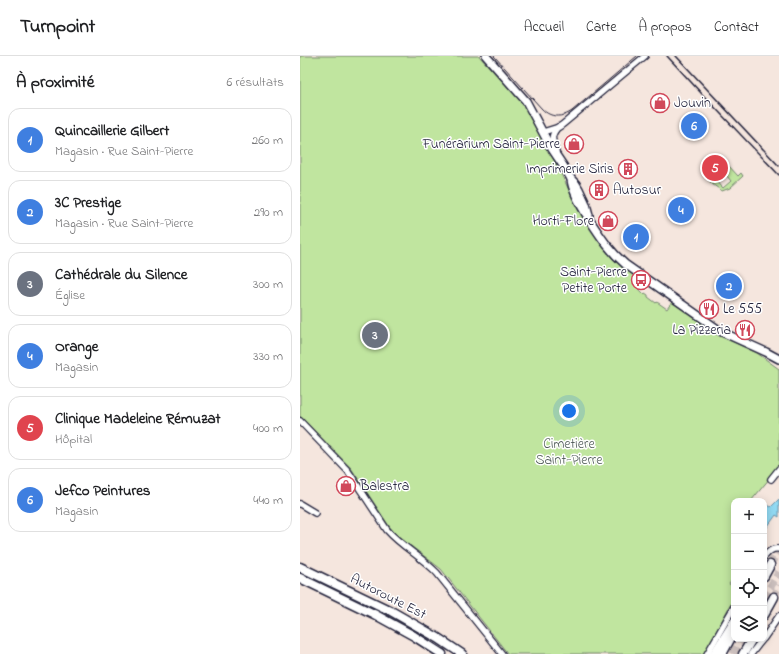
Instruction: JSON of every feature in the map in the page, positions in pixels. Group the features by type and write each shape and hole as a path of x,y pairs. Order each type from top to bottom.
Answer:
{"highway":[{"path":"767,570 770,565"},
{"name":"Autoroute Est","path":"300,567 391,611 438,638 462,654"},
{"name":"Autoroute Est","path":"300,578 374,614 414,636 442,654"},
{"path":"767,609 774,596"},
{"path":"714,654 731,627"},
{"path":"722,654 731,638"},
{"path":"743,654 750,642"}],"main road":[{"path":"486,56 526,101 545,132 550,146 571,179 571,186 585,213 605,244 615,255 624,264 722,332 766,352 779,360"}],"street":[{"path":"557,155 552,138 554,132 645,56"},
{"path":"545,132 559,127"},
{"path":"300,421 348,471 390,534 437,573 502,654"},
{"path":"771,479 779,469"},
{"path":"300,504 316,513"},
{"path":"767,554 770,550 779,548"},
{"path":"708,654 731,612"},
{"path":"767,634 779,616"},
{"path":"751,654 761,642"}],"green space":[{"name":"Cimetière Saint-Pierre","path":"300,56 479,56 531,114 578,208 612,258 641,281 637,287 656,303 657,302 667,309 672,302 718,335 757,353 779,369 779,467 753,498 731,498 731,582 729,584 731,585 731,604 704,654 508,654 441,569 396,535 351,468 300,416"},
{"path":"728,165 738,176 741,173 743,176 730,188 722,191 712,184 703,173 706,169 723,188 731,181 722,170"}],"water":[{"path":"779,499 779,517 776,515 767,527 767,505 771,507"}],"tunnel":[{"path":"770,565 779,549"},
{"path":"767,593 779,572"},
{"path":"774,597 779,585"},
{"path":"733,654 739,642"}],"tram line":[{"path":"494,56 545,112 557,116 564,115 572,111 637,56"}],"railway":[{"path":"667,56 779,175"},
{"path":"676,56 779,166"}],"place":[{"name":"Jouvin","path":"660,103"},
{"name":"Jefco Peintures","path":"694,126"},
{"name":"Funérarium Saint-Pierre","path":"574,144"},
{"name":"Clinique Madeleine Rémuzat","path":"715,168"},
{"name":"Imprimerie Siris","path":"628,169"},
{"name":"Autosur","path":"599,190"},
{"name":"Orange","path":"681,210"},
{"name":"Horti-Flore","path":"608,221"},
{"name":"Quincaillerie Gilbert","path":"636,237"},
{"name":"Saint-Pierre Petite Porte","path":"641,280"},
{"name":"3C Prestige","path":"729,286"},
{"name":"Le 555","path":"709,309"},
{"name":"La Pizzeria","path":"745,330"},
{"name":"Cathédrale du Silence","path":"375,335"},
{"name":"Balestra","path":"346,486"}]}
